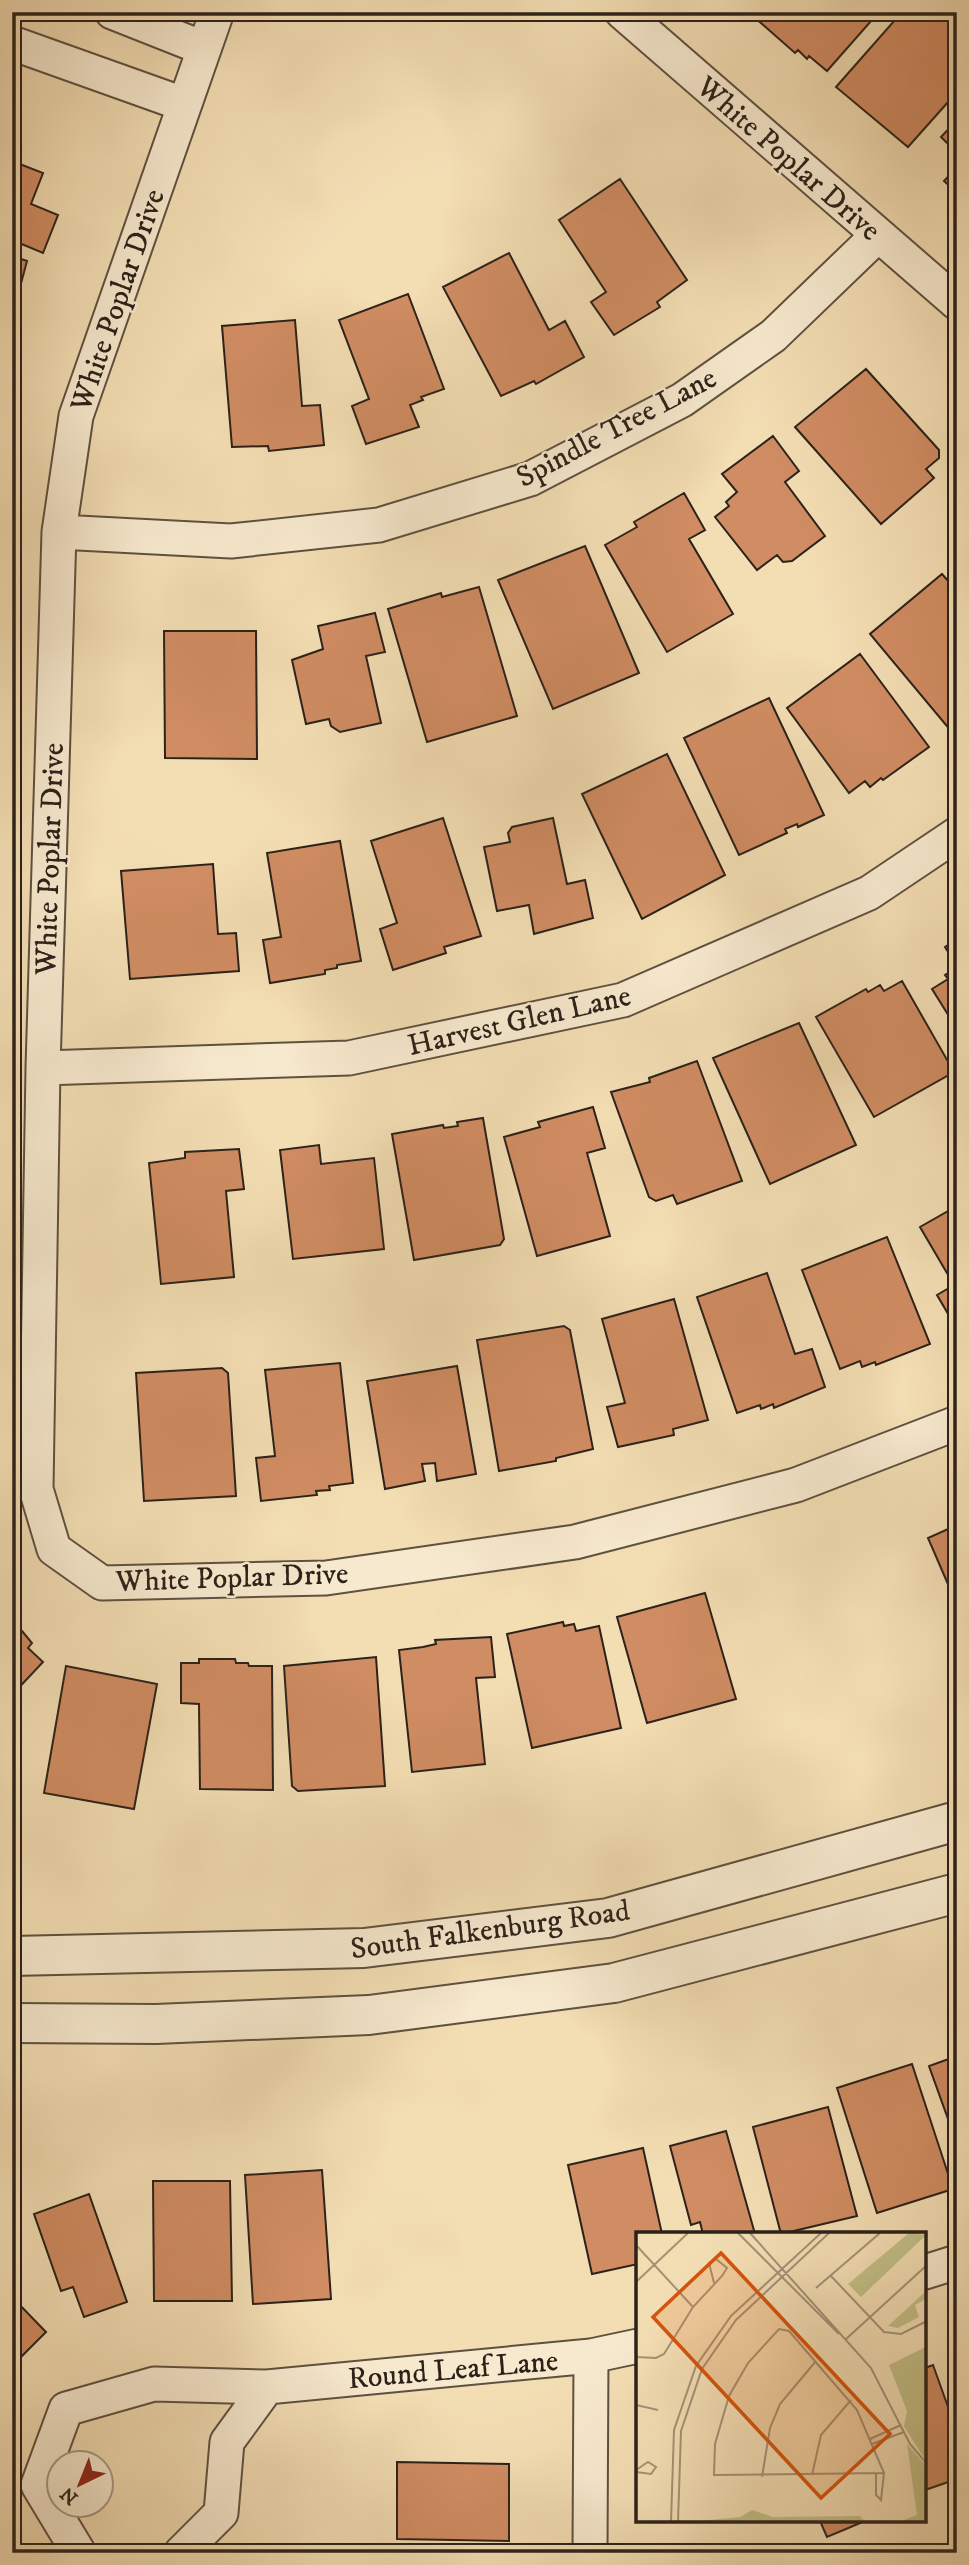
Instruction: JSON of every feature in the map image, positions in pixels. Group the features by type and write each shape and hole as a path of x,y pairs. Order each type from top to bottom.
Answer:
{"street":[{"path":"112,12 203,48"},
{"name":"White Poplar Drive","path":"217,12 76,416 59,532 43,1068 36,1489 54,1549 102,1583 326,1577 575,1542 796,1485 957,1423"},
{"name":"White Poplar Drive","path":"622,12 957,303"},
{"path":"12,43 183,104"},
{"name":"Spindle Tree Lane","path":"59,532 230,541 379,525 530,478 682,400 762,344 878,234"},
{"name":"Harvest Glen Lane","path":"43,1068 349,1058 623,1000 869,893 957,834"},
{"name":"South Falkenburg Road","path":"12,1956 364,1948 608,1918 957,1821"},
{"path":"12,2022 156,2024 369,2015 614,1983 957,1893"},
{"path":"927,2271 957,2262"},
{"name":"Round Leaf Lane","path":"79,2553 38,2485 66,2409 154,2384 267,2386 591,2357 636,2346"},
{"path":"590,2553 591,2357"},
{"path":"181,2553 221,2513 227,2442 267,2386"}],"building":[{"path":"756,12 879,12 827,71 809,56 807,59 798,50 795,53 753,16"},
{"path":"902,12 957,12 957,92 908,147 836,87"},
{"path":"957,120 957,160 950,154 954,150 941,137"},
{"path":"12,161 43,173 31,204 58,215 43,253 12,240"},
{"path":"957,167 957,193 944,181"},
{"path":"620,179 687,280 657,302 660,307 614,335 591,302 606,292 559,220"},
{"path":"509,253 549,330 565,321 584,357 536,384 534,381 501,396 443,287"},
{"path":"12,256 27,261 14,310 12,310"},
{"path":"408,294 444,389 421,397 423,400 410,405 419,427 366,444 352,406 369,399 339,320"},
{"path":"295,320 302,406 320,405 324,445 269,451 268,446 232,447 222,326"},
{"path":"866,369 939,450 939,458 926,469 934,478 881,524 795,427"},
{"path":"773,436 799,471 785,482 825,536 792,561 783,562 777,555 757,570 715,517 729,506 726,502 737,492 722,474"},
{"path":"684,493 705,530 689,539 733,614 667,652 605,545 637,527 634,522"},
{"path":"585,546 639,673 553,709 498,580"},
{"path":"942,574 957,591 956,737 870,634"},
{"path":"479,587 517,716 427,742 388,609 441,593 442,597"},
{"path":"375,613 385,652 366,656 381,723 340,732 331,726 329,719 306,724 292,660 323,649 318,626"},
{"path":"164,631 256,631 257,759 165,758"},
{"path":"860,654 929,747 883,780 881,778 870,787 865,781 849,793 787,708"},
{"path":"769,698 824,815 798,827 797,824 785,829 787,833 739,855 684,738"},
{"path":"667,754 725,875 642,919 582,794"},
{"path":"443,818 481,936 444,947 446,953 393,970 380,929 397,923 371,841"},
{"path":"553,818 567,884 585,880 593,918 534,934 529,905 497,911 484,847 510,842 508,833 512,827"},
{"path":"340,841 361,961 337,965 337,968 325,970 325,974 270,983 263,940 281,937 267,853"},
{"path":"213,864 218,934 236,933 239,971 130,979 121,871"},
{"path":"957,939 957,966 945,947"},
{"path":"957,967 957,1029 932,989 948,979 945,975"},
{"path":"902,981 954,1072 874,1117 816,1017 866,989 868,992 880,985 884,991"},
{"path":"799,1023 856,1145 770,1184 713,1058"},
{"path":"697,1061 742,1181 677,1204 673,1195 656,1201 649,1197 611,1092 650,1082 649,1078"},
{"path":"593,1107 605,1148 587,1153 610,1236 537,1256 504,1137 540,1127 538,1122"},
{"path":"483,1118 504,1239 500,1245 414,1260 392,1134 443,1125 444,1128 458,1126 457,1122"},
{"path":"319,1145 321,1164 374,1158 384,1249 293,1259 280,1150"},
{"path":"239,1149 244,1189 226,1191 234,1277 161,1284 149,1163 185,1158 185,1152"},
{"path":"957,1206 957,1329 937,1295 954,1285 920,1227"},
{"path":"887,1237 930,1344 876,1365 875,1362 862,1367 860,1361 840,1369 802,1270"},
{"path":"767,1273 795,1354 812,1349 825,1387 774,1408 773,1404 761,1409 760,1405 737,1413 697,1297"},
{"path":"674,1299 708,1420 673,1429 674,1435 618,1447 607,1407 625,1403 602,1319"},
{"path":"564,1326 570,1330 593,1449 556,1458 556,1461 499,1471 477,1340"},
{"path":"340,1363 353,1483 329,1486 330,1490 316,1491 317,1495 261,1501 256,1458 275,1456 265,1370"},
{"path":"457,1366 476,1474 437,1481 435,1463 422,1464 425,1481 385,1489 367,1381"},
{"path":"222,1368 228,1373 236,1496 144,1501 136,1373"},
{"path":"957,1525 957,1605 928,1538"},
{"path":"705,1593 736,1699 647,1723 617,1617"},
{"path":"12,1619 32,1643 28,1648 43,1662 12,1695"},
{"path":"563,1622 564,1626 574,1624 576,1631 599,1626 621,1728 532,1748 507,1634"},
{"path":"491,1637 495,1677 476,1678 485,1764 412,1772 399,1650 436,1644 435,1640"},
{"path":"376,1657 385,1786 298,1791 292,1786 284,1666"},
{"path":"199,1659 235,1659 236,1663 248,1663 249,1666 272,1666 273,1790 200,1789 199,1704 181,1703 181,1663 199,1663"},
{"path":"66,1666 157,1684 134,1809 44,1793"},
{"path":"957,2056 957,2144 929,2066"},
{"path":"912,2064 953,2189 877,2213 837,2088"},
{"path":"828,2107 857,2216 780,2232 753,2127"},
{"path":"726,2131 754,2232 702,2232 700,2222 691,2225 670,2146"},
{"path":"643,2148 662,2232 636,2232 636,2264 592,2274 568,2165"},
{"path":"322,2170 331,2299 253,2304 245,2175"},
{"path":"153,2181 230,2181 232,2301 154,2301"},
{"path":"89,2194 127,2302 84,2317 73,2287 61,2291 34,2214"},
{"path":"12,2297 46,2332 15,2363 12,2360"},
{"path":"933,2365 957,2432 957,2479 927,2489 927,2367"},
{"path":"397,2462 509,2464 509,2541 397,2539"},
{"path":"821,2523 860,2523 827,2537"}]}
